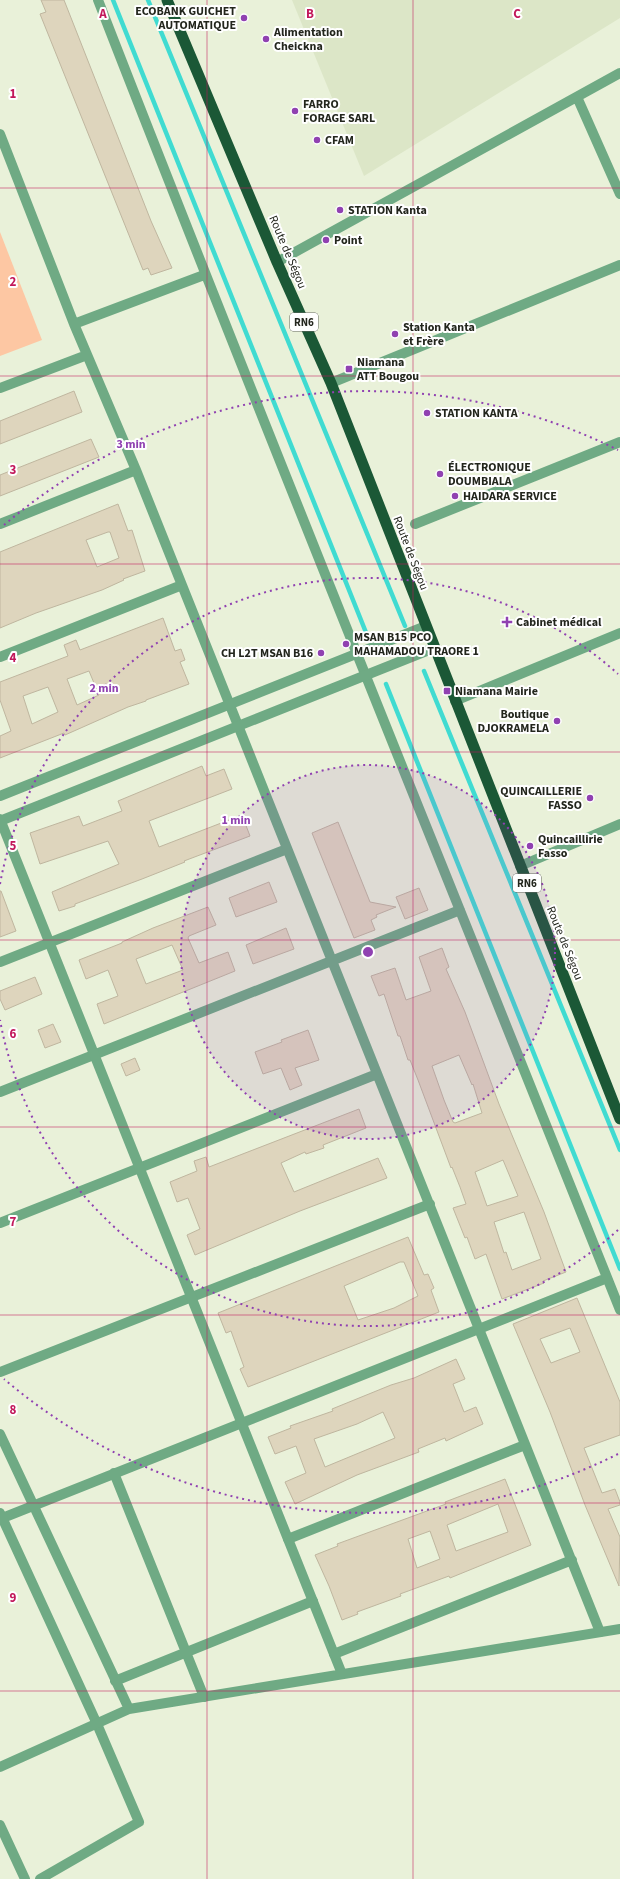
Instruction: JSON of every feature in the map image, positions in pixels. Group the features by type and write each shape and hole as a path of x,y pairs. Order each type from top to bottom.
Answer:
{"highway":[{"name":"Route de Ségou","path":"167,0 277,262 331,383 620,1119"}],"street":[{"path":"98,0 204,275 358,653 620,1310"},
{"path":"277,262 620,73"},
{"path":"578,97 620,194"},
{"path":"0,134 74,324 136,470 182,584 600,1632"},
{"path":"331,383 620,265"},
{"path":"74,324 204,275"},
{"path":"0,388 87,355"},
{"path":"415,524 620,442"},
{"path":"0,524 136,470"},
{"path":"0,657 182,584"},
{"path":"0,796 426,626"},
{"path":"455,701 620,633"},
{"path":"342,1674 0,820 434,648"},
{"path":"520,866 620,824"},
{"path":"0,962 287,848"},
{"path":"0,1092 460,910"},
{"path":"0,1223 377,1074"},
{"path":"0,1372 430,1204"},
{"path":"40,1879 139,1822 97,1724 1,1516 33,1506 607,1278"},
{"path":"0,1434 129,1709"},
{"path":"288,1539 525,1444"},
{"path":"114,1473 204,1697"},
{"path":"334,1654 572,1560"},
{"path":"115,1681 312,1601"},
{"path":"0,1767 129,1709 620,1629"},
{"path":"0,1825 25,1879"}],"shaded area":[{"path":"292,0 620,0 620,18 364,176"},
{"path":"0,232 42,340 0,356"}],"building":[{"path":"41,0 64,0 151,221 172,268 151,275 148,268 143,270 40,14 46,12"},
{"path":"74,391 82,412 0,444 0,421"},
{"path":"91,439 99,457 0,496 0,475"},
{"path":"118,504 128,531 132,530 145,571 123,579 124,580 102,590 36,613 0,628 0,552","holes":["110,532 119,558 97,567 86,540"]},
{"path":"163,618 175,651 181,649 185,660 180,662 189,684 128,707 65,735 64,733 0,758 0,736 11,731 0,700 0,682 68,656 64,645 76,640 80,650","holes":["89,671 99,695 77,705 67,679","48,687 58,712 32,724 23,696"]},
{"path":"202,766 206,776 224,769 232,789 149,821 159,847 242,815 250,836 59,911 52,892 119,864 108,841 40,864 30,833 79,816 83,826 122,811 118,801"},
{"path":"338,822 370,902 396,907 376,915 377,917 371,920 375,930 354,938 312,833"},
{"path":"269,882 277,902 236,917 229,898"},
{"path":"419,888 428,910 405,919 396,897"},
{"path":"0,891 16,931 0,937"},
{"path":"208,907 216,925 189,936 188,938 199,963 228,952 235,971 104,1024 97,1004 118,996 108,970 86,979 79,960 122,943 153,928","holes":["172,945 183,970 146,984 136,959"]},
{"path":"286,928 294,949 253,964 246,945"},
{"path":"442,948 449,967 446,969 465,1012 499,1104 544,1212 566,1272 543,1281 544,1283 502,1299 486,1254 475,1259 467,1237 465,1238 453,1208 466,1204 460,1187 452,1167 451,1168 410,1060 408,1060 400,1036 398,1036 384,994 379,996 371,976 395,968 406,1000 431,991 419,957","holes":["459,1055 472,1085 473,1084 482,1113 455,1123 453,1122 444,1100 432,1066","503,1160 518,1196 487,1206 475,1172","524,1212 541,1259 512,1270 506,1252 504,1253 494,1222"]},
{"path":"35,977 42,994 5,1010 0,999 0,991"},
{"path":"53,1024 61,1042 45,1048 38,1030"},
{"path":"308,1030 319,1060 295,1068 302,1085 290,1090 281,1068 263,1074 255,1052"},
{"path":"135,1058 140,1070 126,1076 121,1064"},
{"path":"359,1109 366,1128 323,1145 324,1148 306,1154 305,1152 281,1163 294,1192 378,1158 387,1178 300,1211 195,1255 187,1235 200,1229 188,1198 177,1202 170,1182 197,1171 194,1161 206,1157 209,1167"},
{"path":"408,1237 424,1275 428,1274 434,1288 431,1290 439,1312 248,1387 240,1369 244,1367 231,1331 226,1333 218,1313","holes":["400,1262 404,1262 418,1296 394,1308 358,1320 344,1286"]},
{"path":"577,1298 620,1402 620,1435 584,1448 602,1493 615,1489 620,1502 620,1505 608,1509 620,1537 619,1586 585,1505 550,1412 513,1324","holes":["570,1328 580,1352 551,1363 540,1339"]},
{"path":"456,1359 465,1379 453,1384 464,1412 476,1407 483,1424 446,1441 445,1438 418,1449 419,1452 357,1475 295,1504 285,1482 306,1473 296,1446 275,1454 268,1437 291,1428 290,1426 333,1411 332,1409 391,1385 414,1378","holes":["383,1412 395,1438 325,1467 314,1439 357,1424"]},
{"path":"505,1479 531,1545 450,1578 449,1576 400,1594 401,1596 357,1612 358,1614 342,1620 315,1555 338,1546 337,1544 446,1504 445,1502","holes":["498,1504 508,1532 456,1551 447,1525","430,1531 440,1559 417,1568 408,1539"]}],"waterway":[{"path":"113,0 369,640"},
{"path":"148,0 405,626"},
{"path":"424,671 620,1150"},
{"path":"386,684 620,1269"}],"place":[{"name":"ECOBANK GUICHET AUTOMATIQUE","path":"244,18"},
{"name":"Alimentation Cheickna","path":"266,39"},
{"name":"FARRO FORAGE SARL","path":"295,111"},
{"name":"CFAM","path":"317,140"},
{"name":"STATION Kanta","path":"340,210"},
{"name":"Point","path":"326,240"},
{"name":"Station Kanta et Frère","path":"395,334"},
{"name":"Niamana ATT Bougou","path":"349,369"},
{"name":"STATION KANTA","path":"427,413"},
{"name":"ÉLECTRONIQUE DOUMBIALA","path":"440,474"},
{"name":"HAIDARA SERVICE","path":"455,496"},
{"name":"Cabinet médical","path":"507,622"},
{"name":"MSAN B15 PCO MAHAMADOU TRAORE 1","path":"346,644"},
{"name":"CH L2T MSAN B16","path":"321,653"},
{"name":"Niamana Mairie","path":"447,691"},
{"name":"Boutique DJOKRAMELA","path":"557,721"},
{"name":"QUINCAILLERIE FASSO","path":"590,798"},
{"name":"Quincaillirie Fasso","path":"530,846"}]}
